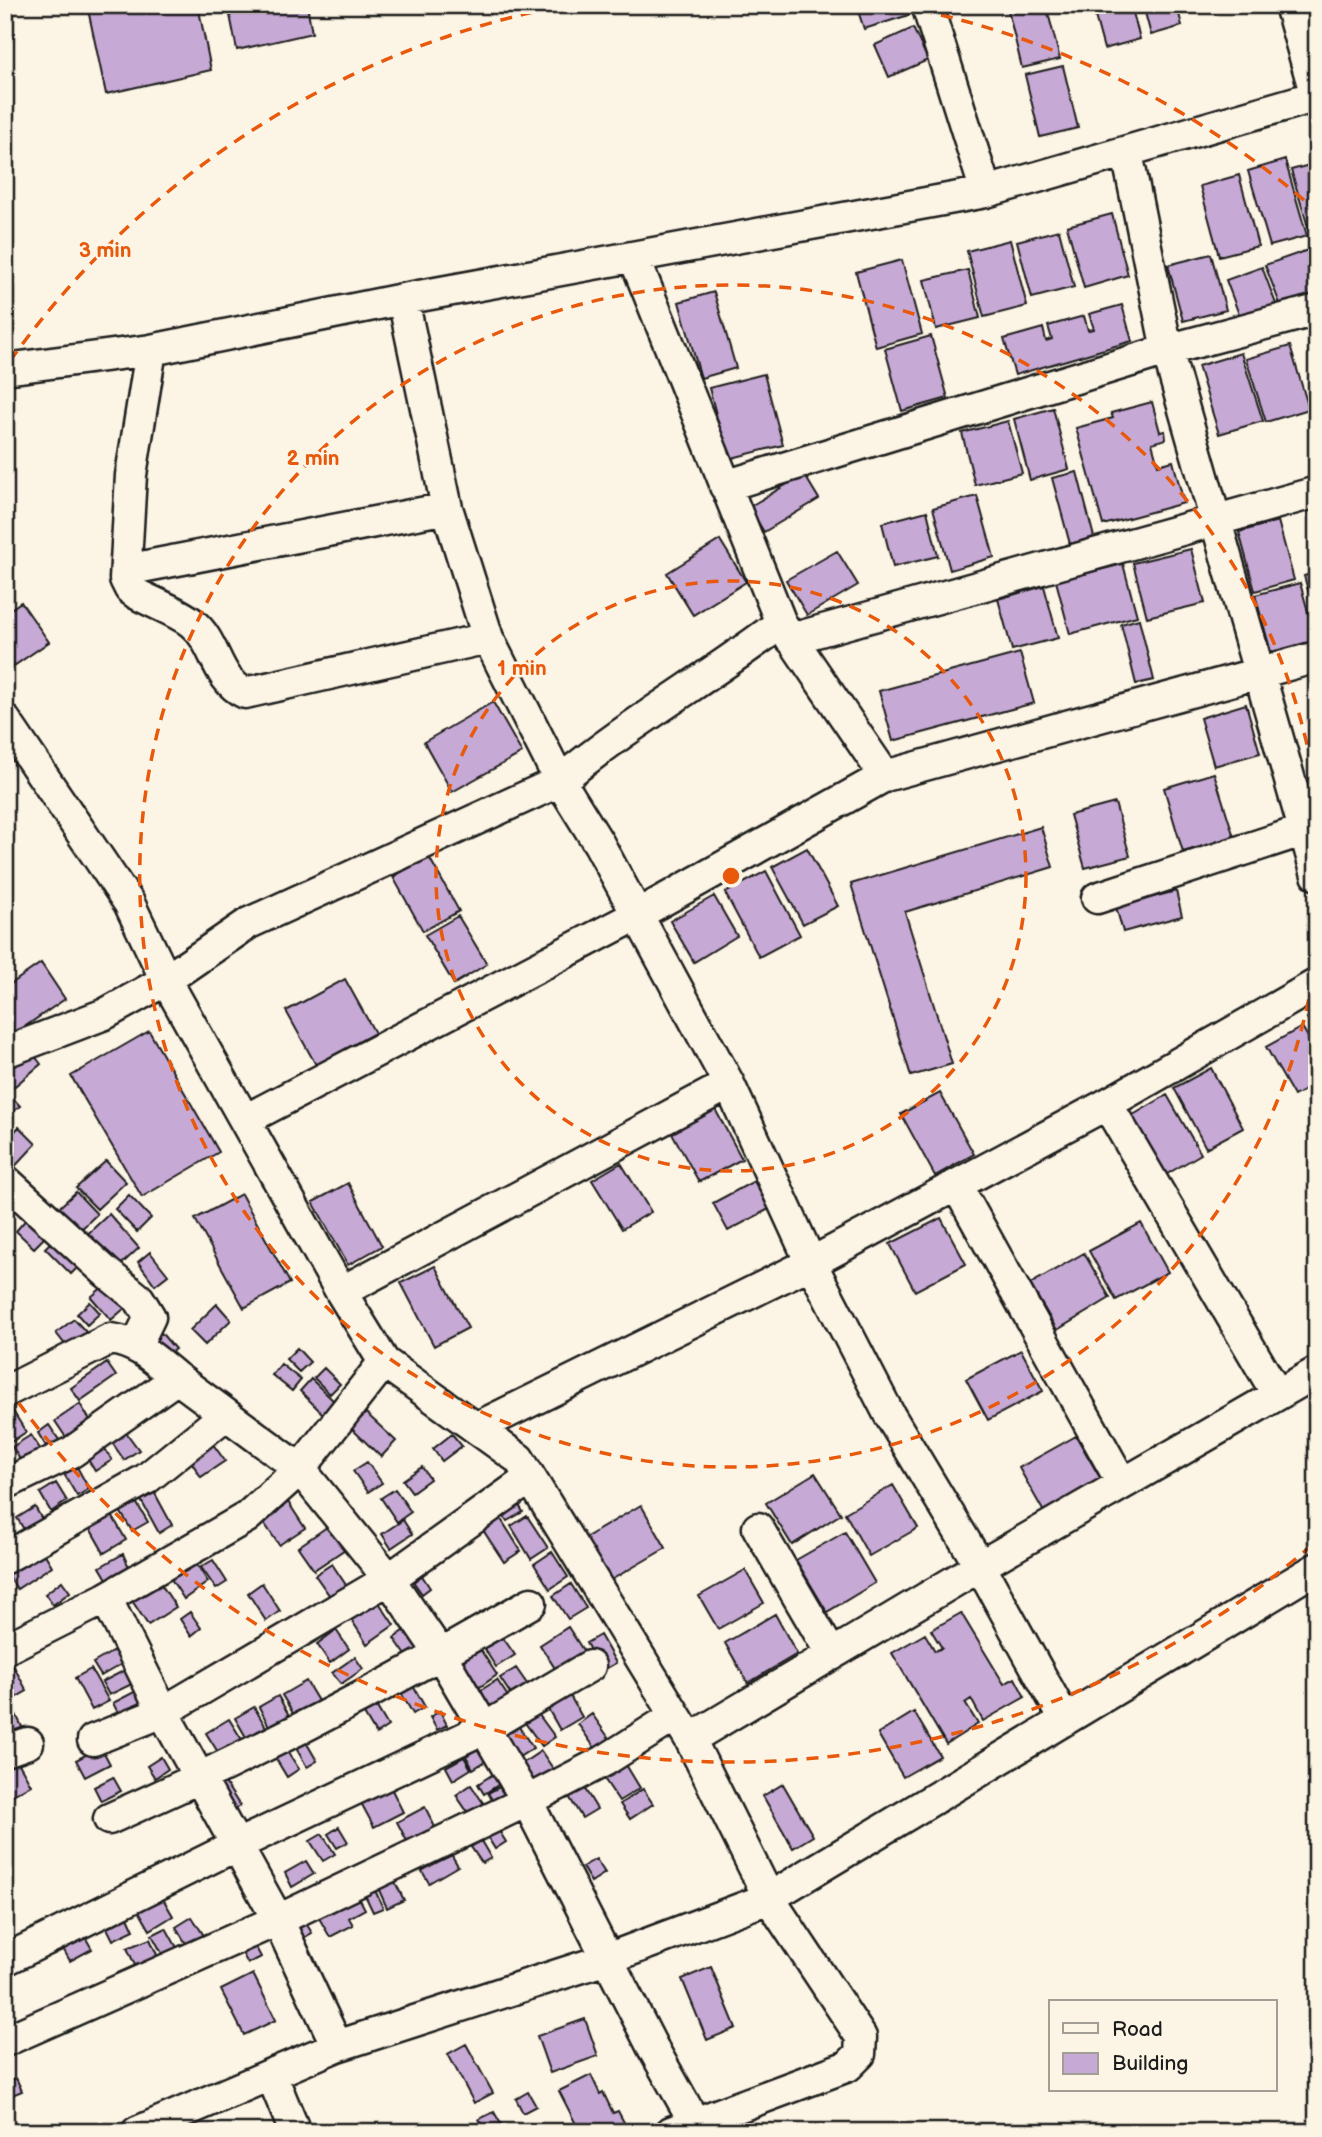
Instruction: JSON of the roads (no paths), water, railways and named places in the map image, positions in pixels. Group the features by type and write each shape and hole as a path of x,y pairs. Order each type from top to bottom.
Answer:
{"street":[{"path":"927,5 986,192"},
{"path":"5,369 151,350 403,299 986,192 1126,153 1317,96 1290,5"},
{"path":"1126,153 1167,350 1259,672 1310,828 1317,875"},
{"path":"634,257 786,631 885,776"},
{"path":"403,299 447,508 488,638 560,781 599,844 729,1084 811,1264 890,1416 980,1566 1065,1720"},
{"path":"725,486 1167,350 1317,310"},
{"path":"151,350 131,475 125,579 130,589 192,623 203,635 226,680 233,688 245,693 488,638"},
{"path":"5,1052 105,1014 166,980 249,923 560,781 590,756 751,646 786,631 1317,492"},
{"path":"126,570 447,508"},
{"path":"245,1120 637,915 885,776 1317,657"},
{"path":"5,720 129,903 166,980 341,1292 384,1362 519,1460 683,1728 769,1898 848,2015 861,2038 860,2054 848,2066 683,2127 653,2050 527,1801 485,1728 442,1655 389,1579 300,1469 136,1346 123,1340 110,1339 5,1392"},
{"path":"1097,898 1310,828"},
{"path":"476,1428 811,1264 1107,1104 1317,984"},
{"path":"341,1292 729,1084"},
{"path":"1107,1104 1277,1394"},
{"path":"5,1180 139,1299 150,1317 136,1346"},
{"path":"957,1186 1122,1483"},
{"path":"5,1649 106,1598 247,1517 300,1469 384,1362"},
{"path":"5,2042 278,1920 527,1801 604,1761 683,1728 832,1655 1122,1483 1317,1372"},
{"path":"5,1484 72,1452 177,1378"},
{"path":"5,1558 146,1479 225,1415"},
{"path":"93,1740 163,1712 389,1579 530,1478"},
{"path":"758,1528 832,1655"},
{"path":"137,2132 337,2046 607,1959 769,1898 1317,1568"},
{"path":"106,1598 163,1712 278,1920 337,2046"},
{"path":"110,1819 199,1779 442,1655 531,1603"},
{"path":"5,1960 237,1845 485,1728 590,1667"},
{"path":"271,2074 295,2132"}]}
